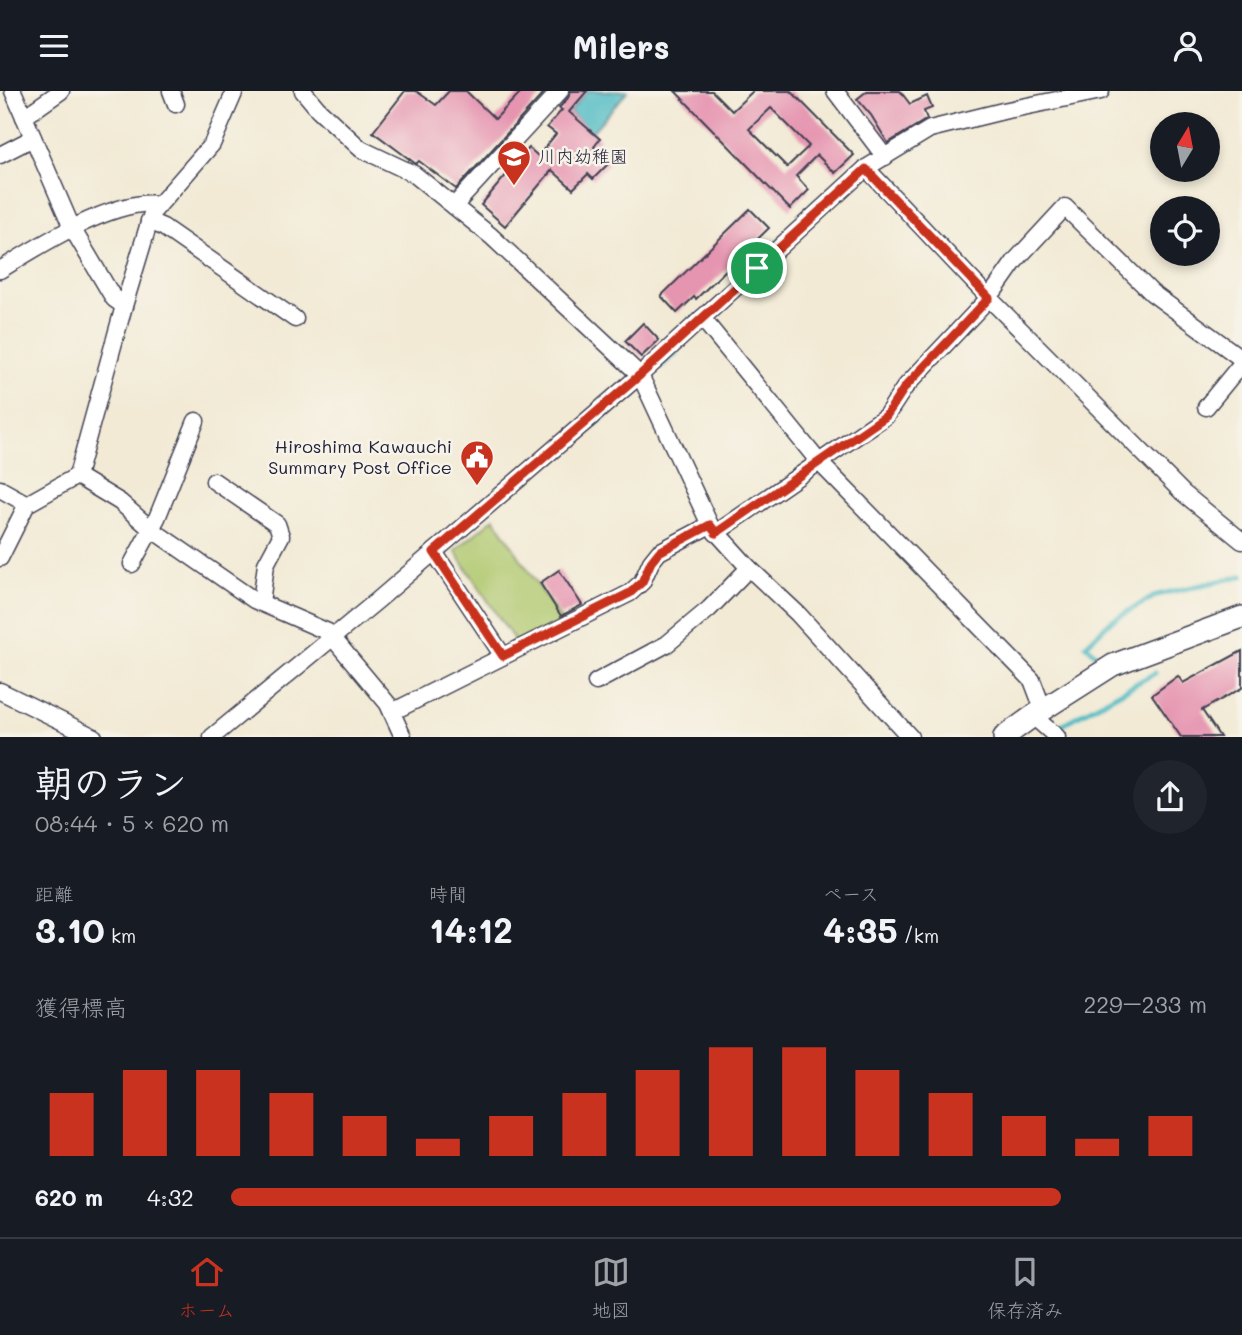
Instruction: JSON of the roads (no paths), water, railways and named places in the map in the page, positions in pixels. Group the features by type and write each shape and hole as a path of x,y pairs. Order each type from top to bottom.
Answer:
{"main road":[{"path":"1004,737 1038,712 1113,665 1242,617"}],"street":[{"path":"13,91 72,228 114,299 124,306"},
{"path":"24,117 61,91"},
{"path":"0,558 27,504 77,476 152,213 212,144 235,91"},
{"path":"303,91 318,109 361,149 414,174 491,236 640,375 713,529 749,568 798,614 910,737"},
{"path":"454,206 560,91"},
{"path":"835,91 886,157"},
{"path":"212,737 434,552 640,375 866,169 930,129 1101,91"},
{"path":"0,155 33,138"},
{"path":"866,169 989,298 1183,493 1242,541"},
{"path":"0,270 90,219 135,205 159,204"},
{"path":"392,712 630,593 642,582 659,552 713,529 886,416 905,387 989,298 1015,261 1065,207 1152,293 1242,361 1206,407"},
{"path":"149,221 163,227 295,319"},
{"path":"702,318 819,462 1032,680 1038,712 1057,737"},
{"path":"132,564 157,518 196,421"},
{"path":"77,476 120,502 151,529 254,600 333,636 388,704 403,737"},
{"path":"214,481 277,524 281,535 266,564 261,603"},
{"path":"0,489 27,504"},
{"path":"434,552 503,656"},
{"path":"596,682 667,644 709,608 749,568"},
{"path":"0,691 94,737"}],"water":[{"path":"587,91 628,91 592,132 569,112"}],"waterway":[{"path":"661,366 676,353"},
{"path":"572,444 638,387"},
{"path":"1102,660 1086,645 1111,621 1157,595 1242,576"},
{"path":"1058,727 1155,673"}],"place":[{"name":"川内幼稚園","path":"514,187"},
{"name":"Hiroshima Kawauchi Summary Post Office","path":"477,487"}]}
